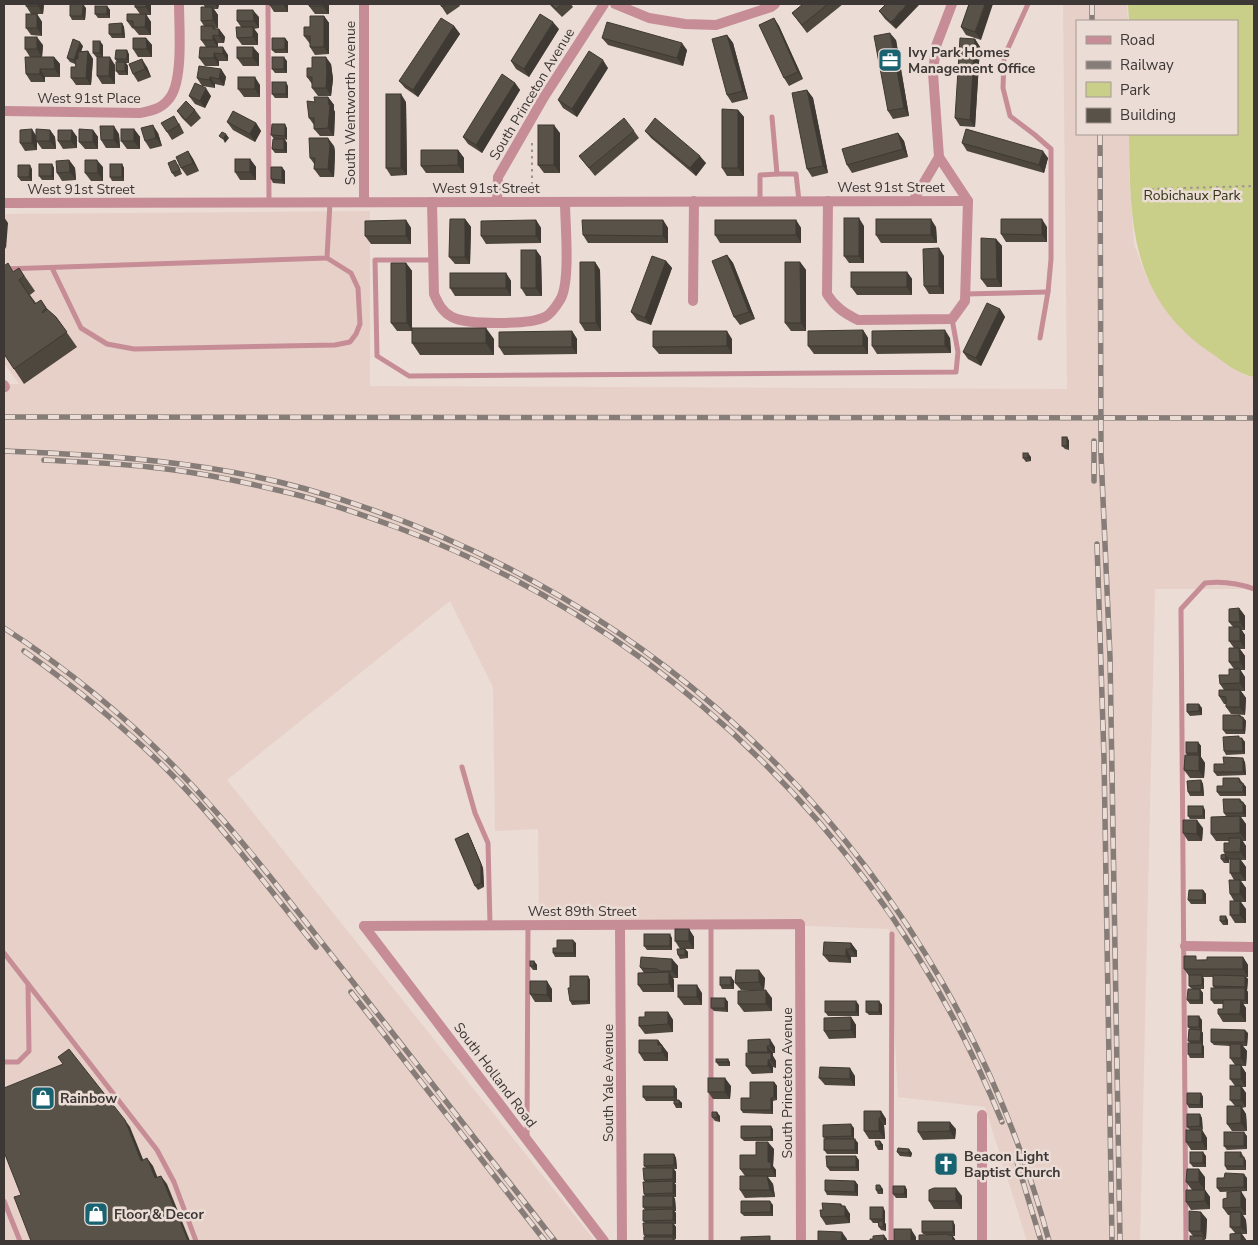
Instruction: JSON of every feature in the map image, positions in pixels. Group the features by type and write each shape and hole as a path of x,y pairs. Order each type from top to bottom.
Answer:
{"street":[{"name":"West 91st Place","path":"4,111 140,113 152,111 170,99 179,74 179,4"},
{"name":"South Wentworth Avenue","path":"364,4 364,202"},
{"name":"South Princeton Avenue","path":"497,202 498,177 544,98 604,4"},
{"path":"615,4 649,18 685,24 716,25 775,4"},
{"path":"828,201 827,294 834,305 846,315 858,320 952,319 965,298 968,200 939,157 933,73 936,46 952,4"},
{"path":"913,201 939,157"},
{"name":"West 91st Street","path":"4,203 968,200"},
{"path":"693,301 694,201"},
{"path":"432,202 434,294 439,306 450,316 464,322 530,322 547,316 561,299 565,285 565,202"},
{"name":"South Princeton Avenue","path":"800,924 801,1241"},
{"name":"West 89th Street","path":"364,926 800,924"},
{"name":"South Yale Avenue","path":"620,925 622,1241"},
{"name":"South Holland Road","path":"364,926 604,1241"},
{"path":"1185,946 1254,948"},
{"path":"982,1115 982,1241"}],"lane":[{"path":"268,4 269,202"},
{"path":"1028,4 1004,57 1003,88 1010,116 1036,135 1051,150 1051,259 1048,292 1040,338"},
{"path":"772,117 777,174"},
{"path":"760,201 760,175 796,174 799,201"},
{"path":"326,258 330,202"},
{"path":"4,269 326,258 351,273 358,288 360,324 350,342 335,345 134,349 107,344 81,328 52,268"},
{"path":"432,260 375,260 377,356 408,376 956,372 958,352 952,319"},
{"path":"965,298 1048,292"},
{"path":"1186,1241 1181,609 1206,583 1240,584 1254,589"},
{"path":"462,766 475,813 488,843 490,926"},
{"path":"711,924 711,1241"},
{"path":"527,1140 528,925"},
{"path":"891,1241 892,934"},
{"path":"4,953 157,1150 174,1182 196,1241"},
{"path":"4,1062 18,1062 29,1051 28,984"},
{"path":"4,1202 20,1241"}],"path":[{"path":"532,142 532,186"},
{"path":"1151,188 1254,186"}],"shaded area":[{"path":"1063,4 1127,4 1128,20 1076,20 1076,135 1129,135 1129,175 1134,244 1147,279 1213,354 1244,375 1254,377 1254,589 1155,589 1140,1241 1027,1241 985,1107 898,1097 889,929 539,916 538,829 495,831 493,687 450,601 227,780 595,1241 4,1241 4,384 19,384 4,363 4,214 370,211 370,386 1067,389"}],"green space":[{"name":"Robichaux Park","path":"1128,4 1254,4 1254,377 1236,370 1208,351 1182,329 1163,306 1149,281 1140,255 1134,226 1129,166 1129,135 1238,135 1238,20 1129,20"}],"building":[{"path":"26,4 38,4 38,6 26,6"},
{"path":"70,4 83,4 82,16 70,16"},
{"path":"135,4 146,4 146,7 135,7"},
{"path":"309,4 324,4 323,6 309,6"},
{"path":"551,4 562,4 556,9"},
{"path":"803,4 828,4 802,25 792,13"},
{"path":"886,4 907,4 891,22 879,11"},
{"path":"969,4 985,4 975,32 961,27"},
{"path":"95,6 107,6 107,14 95,14"},
{"path":"201,7 212,7 213,20 201,21"},
{"path":"237,10 253,10 254,21 237,21"},
{"path":"26,14 37,14 37,28 26,28"},
{"path":"127,14 146,14 145,27 133,27 133,21 127,21"},
{"path":"540,14 553,22 524,69 511,61"},
{"path":"310,16 324,16 324,47 310,47 310,36 304,36 304,27 310,27"},
{"path":"441,18 454,26 413,90 399,81"},
{"path":"774,18 798,72 784,78 759,25"},
{"path":"607,22 682,43 677,58 602,38"},
{"path":"122,23 122,34 109,34 109,24"},
{"path":"201,26 213,26 213,29 219,29 219,36 213,35 213,40 201,40"},
{"path":"236,27 253,27 253,37 237,38"},
{"path":"890,33 904,108 888,111 874,36"},
{"path":"727,35 743,91 727,95 712,39"},
{"path":"25,37 37,37 37,49 25,49"},
{"path":"133,38 146,38 147,49 133,49"},
{"path":"272,38 285,38 285,49 272,50"},
{"path":"960,38 975,39 970,120 955,118"},
{"path":"73,39 80,42 74,60 67,58"},
{"path":"93,41 100,41 100,53 93,53"},
{"path":"200,47 223,47 223,54 214,53 214,58 199,58"},
{"path":"237,47 253,47 253,58 237,58"},
{"path":"116,50 127,50 127,59 115,59"},
{"path":"88,51 86,78 71,78 71,67 76,67 75,59 78,59 78,52"},
{"path":"589,51 603,60 572,109 558,100"},
{"path":"25,57 54,57 55,69 40,69 40,74 26,74"},
{"path":"97,57 110,57 109,76 97,76"},
{"path":"272,57 284,57 284,69 272,69"},
{"path":"312,57 326,57 326,88 312,88 312,77 307,77 307,68 312,68"},
{"path":"142,59 145,69 133,74 129,64"},
{"path":"116,62 125,62 125,71 116,71"},
{"path":"199,66 221,69 219,79 210,77 209,80 197,78"},
{"path":"502,74 515,83 476,145 463,137"},
{"path":"238,77 255,77 255,89 238,89"},
{"path":"272,82 286,82 286,94 272,94"},
{"path":"195,83 206,88 200,101 189,96"},
{"path":"807,90 823,166 807,169 792,93"},
{"path":"386,94 401,94 401,168 386,168"},
{"path":"314,97 328,97 330,105 328,128 314,129 314,118 309,118 307,101 315,102"},
{"path":"186,101 195,110 186,120 177,111"},
{"path":"722,109 738,110 738,168 722,168"},
{"path":"233,111 256,123 250,134 227,122"},
{"path":"174,116 179,125 167,132 161,123"},
{"path":"624,118 634,131 589,168 579,156"},
{"path":"655,118 700,156 690,168 645,131"},
{"path":"272,124 285,124 285,136 271,135"},
{"path":"153,125 156,138 145,141 141,128"},
{"path":"538,125 554,125 554,165 538,165"},
{"path":"100,126 114,126 114,140 101,140"},
{"path":"32,129 32,143 20,143 20,130"},
{"path":"36,129 50,130 50,141 36,141"},
{"path":"79,129 93,130 93,142 79,142"},
{"path":"121,129 134,129 134,141 121,141"},
{"path":"966,129 1043,151 1039,165 962,143"},
{"path":"58,130 72,130 71,141 58,141"},
{"path":"222,132 226,134 223,139 219,136"},
{"path":"898,133 903,149 847,165 842,149"},
{"path":"309,138 328,138 330,145 328,169 314,169 315,158 310,158"},
{"path":"273,139 284,139 284,150 272,149"},
{"path":"421,150 458,150 458,165 421,166"},
{"path":"188,151 193,163 181,168 176,157"},
{"path":"235,159 250,159 250,172 235,172"},
{"path":"69,160 70,172 57,173 56,161"},
{"path":"85,160 97,160 98,173 85,173"},
{"path":"175,160 180,170 172,173 168,163"},
{"path":"39,164 52,164 52,176 39,176"},
{"path":"110,164 122,164 122,177 110,177"},
{"path":"18,165 30,165 29,177 18,177"},
{"path":"271,167 282,167 282,180 271,179"},
{"path":"844,218 859,218 859,256 844,256"},
{"path":"450,219 465,219 465,257 449,257"},
{"path":"876,219 931,219 931,235 876,235"},
{"path":"1001,219 1042,219 1042,235 1001,234"},
{"path":"406,220 406,236 365,236 365,221"},
{"path":"536,220 536,236 481,236 481,221"},
{"path":"582,220 663,220 663,236 583,235"},
{"path":"715,220 796,220 796,235 715,235"},
{"path":"981,238 996,239 997,279 981,279"},
{"path":"939,248 939,286 924,286 923,249"},
{"path":"521,250 536,250 536,288 521,288"},
{"path":"727,255 749,312 734,317 712,261"},
{"path":"652,256 666,261 645,318 631,312"},
{"path":"580,262 595,262 596,323 580,323"},
{"path":"785,262 800,262 801,323 785,323"},
{"path":"8,263 13,272 19,268 24,276 19,280 35,304 41,300 46,308 42,312 47,309 56,317 67,332 14,369 4,354 4,266"},
{"path":"391,263 406,263 407,323 391,323"},
{"path":"851,272 907,272 907,287 851,287"},
{"path":"450,273 506,273 506,288 450,288"},
{"path":"987,303 1000,309 976,358 963,352"},
{"path":"412,328 486,328 486,343 412,343"},
{"path":"863,330 863,346 808,346 808,331"},
{"path":"945,330 945,346 872,346 872,331"},
{"path":"572,331 572,347 499,347 499,332"},
{"path":"653,331 727,331 727,346 653,347"},
{"path":"1062,437 1067,437 1067,446 1062,446"},
{"path":"1023,453 1028,453 1028,458 1023,458"},
{"path":"1239,608 1240,622 1229,622 1229,609"},
{"path":"1229,627 1240,627 1240,641 1229,641"},
{"path":"1229,648 1239,648 1240,662 1229,662"},
{"path":"1229,669 1240,669 1240,683 1220,684 1219,675 1229,675"},
{"path":"1219,690 1240,690 1240,707 1226,707 1226,697 1219,696"},
{"path":"1187,704 1199,704 1199,711 1187,712"},
{"path":"1223,715 1240,715 1240,717 1243,717 1243,730 1223,730"},
{"path":"1239,736 1239,738 1242,738 1243,751 1224,751 1223,737"},
{"path":"1186,742 1198,742 1198,753 1186,753"},
{"path":"1185,755 1199,755 1199,771 1184,770"},
{"path":"1223,757 1243,758 1243,772 1214,772 1214,764 1224,764"},
{"path":"1223,778 1239,778 1240,783 1243,783 1243,792 1217,792 1217,786 1223,786"},
{"path":"1201,780 1201,792 1188,792 1187,781"},
{"path":"1223,799 1240,799 1240,802 1243,802 1243,813 1224,813"},
{"path":"1188,806 1203,806 1203,816 1188,816"},
{"path":"1240,816 1240,833 1211,834 1211,817"},
{"path":"1183,820 1197,820 1197,834 1183,833"},
{"path":"468,833 481,864 481,883 475,886 455,839"},
{"path":"1229,838 1241,838 1240,852 1224,852 1224,843 1229,843"},
{"path":"1225,854 1226,859 1221,859 1221,855"},
{"path":"1230,859 1240,859 1240,873 1230,873"},
{"path":"1229,880 1240,880 1240,894 1230,894"},
{"path":"1189,890 1203,890 1203,900 1188,900"},
{"path":"1230,901 1240,901 1240,915 1230,915"},
{"path":"1220,916 1226,916 1225,921 1220,921"},
{"path":"675,929 689,929 689,941 675,941"},
{"path":"644,934 670,934 670,946 644,946"},
{"path":"557,940 573,940 574,953 553,953 553,948 557,948"},
{"path":"824,942 851,943 851,949 846,949 846,956 823,955"},
{"path":"677,949 685,949 685,955 678,955"},
{"path":"1184,956 1196,956 1196,960 1207,960 1207,957 1243,957 1243,969 1184,969"},
{"path":"641,957 672,959 672,971 642,968 640,967"},
{"path":"530,961 534,961 534,966 530,966"},
{"path":"736,970 759,970 759,982 735,983"},
{"path":"669,972 669,984 638,985 638,973"},
{"path":"1189,975 1202,975 1202,985 1189,986"},
{"path":"1213,975 1245,976 1245,987 1213,986"},
{"path":"570,976 588,976 588,1001 570,1001 568,988 570,988"},
{"path":"720,977 731,977 731,985 720,985"},
{"path":"530,981 547,981 547,995 530,994"},
{"path":"678,985 697,985 697,997 678,997"},
{"path":"1211,988 1245,988 1245,1000 1211,1000"},
{"path":"1188,989 1200,989 1200,1000 1187,1000"},
{"path":"766,990 766,1004 738,1004 738,991"},
{"path":"711,998 725,998 725,1008 711,1008"},
{"path":"1223,1000 1241,1000 1240,1014 1218,1014 1218,1009 1223,1009"},
{"path":"825,1001 856,1001 856,1012 825,1012"},
{"path":"866,1001 879,1001 879,1012 866,1012"},
{"path":"645,1012 668,1012 668,1024 639,1026 639,1017 645,1017"},
{"path":"1188,1016 1199,1016 1199,1027 1188,1027"},
{"path":"851,1017 851,1030 824,1031 824,1018"},
{"path":"1189,1029 1201,1030 1200,1041 1188,1041"},
{"path":"1211,1029 1245,1030 1245,1042 1211,1042"},
{"path":"770,1039 770,1046 767,1046 768,1052 748,1052 748,1040"},
{"path":"639,1040 658,1040 658,1045 662,1045 662,1053 639,1053"},
{"path":"1188,1043 1202,1043 1202,1054 1188,1054"},
{"path":"1230,1044 1241,1044 1241,1058 1230,1058"},
{"path":"69,1049 125,1120 141,1161 147,1158 155,1178 161,1176 188,1241 31,1241 14,1197 21,1195 4,1152 4,1088 63,1064 58,1057"},
{"path":"746,1053 771,1053 771,1060 768,1060 768,1066 746,1066"},
{"path":"716,1059 728,1059 728,1062 716,1062"},
{"path":"1230,1065 1241,1065 1241,1079 1230,1079"},
{"path":"820,1067 850,1068 850,1079 819,1078"},
{"path":"708,1078 725,1078 725,1092 708,1092"},
{"path":"750,1082 774,1082 774,1097 771,1098 771,1110 741,1110 741,1098 750,1098"},
{"path":"643,1086 674,1086 674,1097 643,1097"},
{"path":"1230,1086 1241,1086 1241,1100 1230,1100"},
{"path":"1187,1093 1201,1093 1200,1105 1187,1104"},
{"path":"674,1100 679,1100 680,1104 674,1104"},
{"path":"1227,1106 1241,1106 1241,1123 1227,1124"},
{"path":"864,1111 881,1111 879,1131 864,1131"},
{"path":"712,1112 717,1112 717,1118 712,1117"},
{"path":"1187,1114 1200,1114 1200,1126 1187,1127"},
{"path":"918,1122 950,1122 950,1131 918,1132"},
{"path":"851,1124 852,1136 823,1137 823,1125"},
{"path":"741,1126 771,1126 771,1137 741,1138"},
{"path":"1186,1130 1202,1130 1202,1142 1186,1142"},
{"path":"1224,1132 1244,1132 1244,1146 1224,1146"},
{"path":"824,1139 855,1139 855,1150 824,1150"},
{"path":"875,1141 880,1141 880,1146 876,1146"},
{"path":"756,1142 768,1142 768,1162 771,1162 771,1169 740,1169 740,1155 756,1155"},
{"path":"898,1148 909,1149 909,1153 897,1152"},
{"path":"1190,1152 1203,1152 1203,1163 1190,1163"},
{"path":"1225,1152 1241,1152 1240,1157 1244,1157 1244,1166 1225,1166"},
{"path":"644,1154 674,1154 674,1165 644,1166"},
{"path":"826,1156 856,1156 856,1167 827,1167"},
{"path":"643,1168 673,1168 673,1179 644,1180"},
{"path":"1187,1169 1199,1169 1199,1182 1186,1182"},
{"path":"1225,1173 1244,1174 1244,1187 1217,1188 1217,1178 1224,1178"},
{"path":"740,1176 767,1176 770,1190 740,1190"},
{"path":"825,1180 855,1181 855,1192 825,1191"},
{"path":"673,1181 673,1193 644,1194 643,1182"},
{"path":"876,1185 880,1185 881,1190 876,1190"},
{"path":"893,1186 905,1186 904,1194 893,1194"},
{"path":"934,1188 956,1188 956,1201 929,1201 929,1190"},
{"path":"1186,1190 1205,1190 1205,1201 1186,1202"},
{"path":"1241,1191 1241,1207 1223,1208 1223,1199 1227,1198 1227,1192"},
{"path":"643,1196 673,1196 673,1207 643,1207"},
{"path":"741,1201 770,1201 771,1212 741,1213"},
{"path":"822,1203 845,1206 845,1216 821,1217"},
{"path":"870,1207 883,1207 883,1219 870,1219"},
{"path":"673,1209 673,1220 643,1221 643,1210"},
{"path":"1189,1211 1201,1212 1201,1231 1189,1231"},
{"path":"1230,1212 1241,1212 1241,1227 1230,1227"},
{"path":"878,1221 883,1221 883,1227 879,1227"},
{"path":"922,1221 953,1221 953,1232 922,1232"},
{"path":"643,1223 673,1223 673,1235 644,1235"},
{"path":"894,1229 911,1229 911,1241 894,1241"},
{"path":"818,1231 842,1232 841,1241 818,1241"},
{"path":"1241,1233 1241,1241 1230,1241 1230,1234"},
{"path":"884,1235 884,1241 870,1241 870,1239 873,1239 873,1236"},
{"path":"919,1235 952,1235 953,1241 919,1241"},
{"path":"770,1236 770,1241 741,1241 741,1237"},
{"path":"1190,1236 1203,1236 1203,1241 1190,1241"},
{"path":"644,1237 673,1237 673,1241 644,1241"}],"railway":[{"path":"1092,4 1092,20"},
{"path":"1100,135 1101,454 1110,657 1120,1241"},
{"path":"4,417 1254,418"},
{"path":"1094,441 1094,481"},
{"path":"4,451 156,461 231,472 306,489 439,536 563,598 676,675 778,766 867,869 942,983 1003,1107 1049,1241"},
{"path":"44,460 123,464 181,471 245,483 322,502 396,527 497,571 592,625 681,689 762,761 835,841 900,928 955,1022 1002,1122"},
{"path":"1097,544 1104,758 1112,1241"},
{"path":"4,628 90,690 144,737 194,787 234,832 282,892 555,1241"},
{"path":"24,651 105,713 144,747 180,783 233,843 316,947"},
{"path":"351,992 545,1241"},
{"path":"1017,1162 1041,1241"}],"place":[{"name":"Ivy Park Homes Management Office","path":"890,60"},
{"name":"Rainbow","path":"43,1098"},
{"name":"Beacon Light Baptist Church","path":"946,1164"},
{"name":"Floor & Decor","path":"96,1214"}]}
